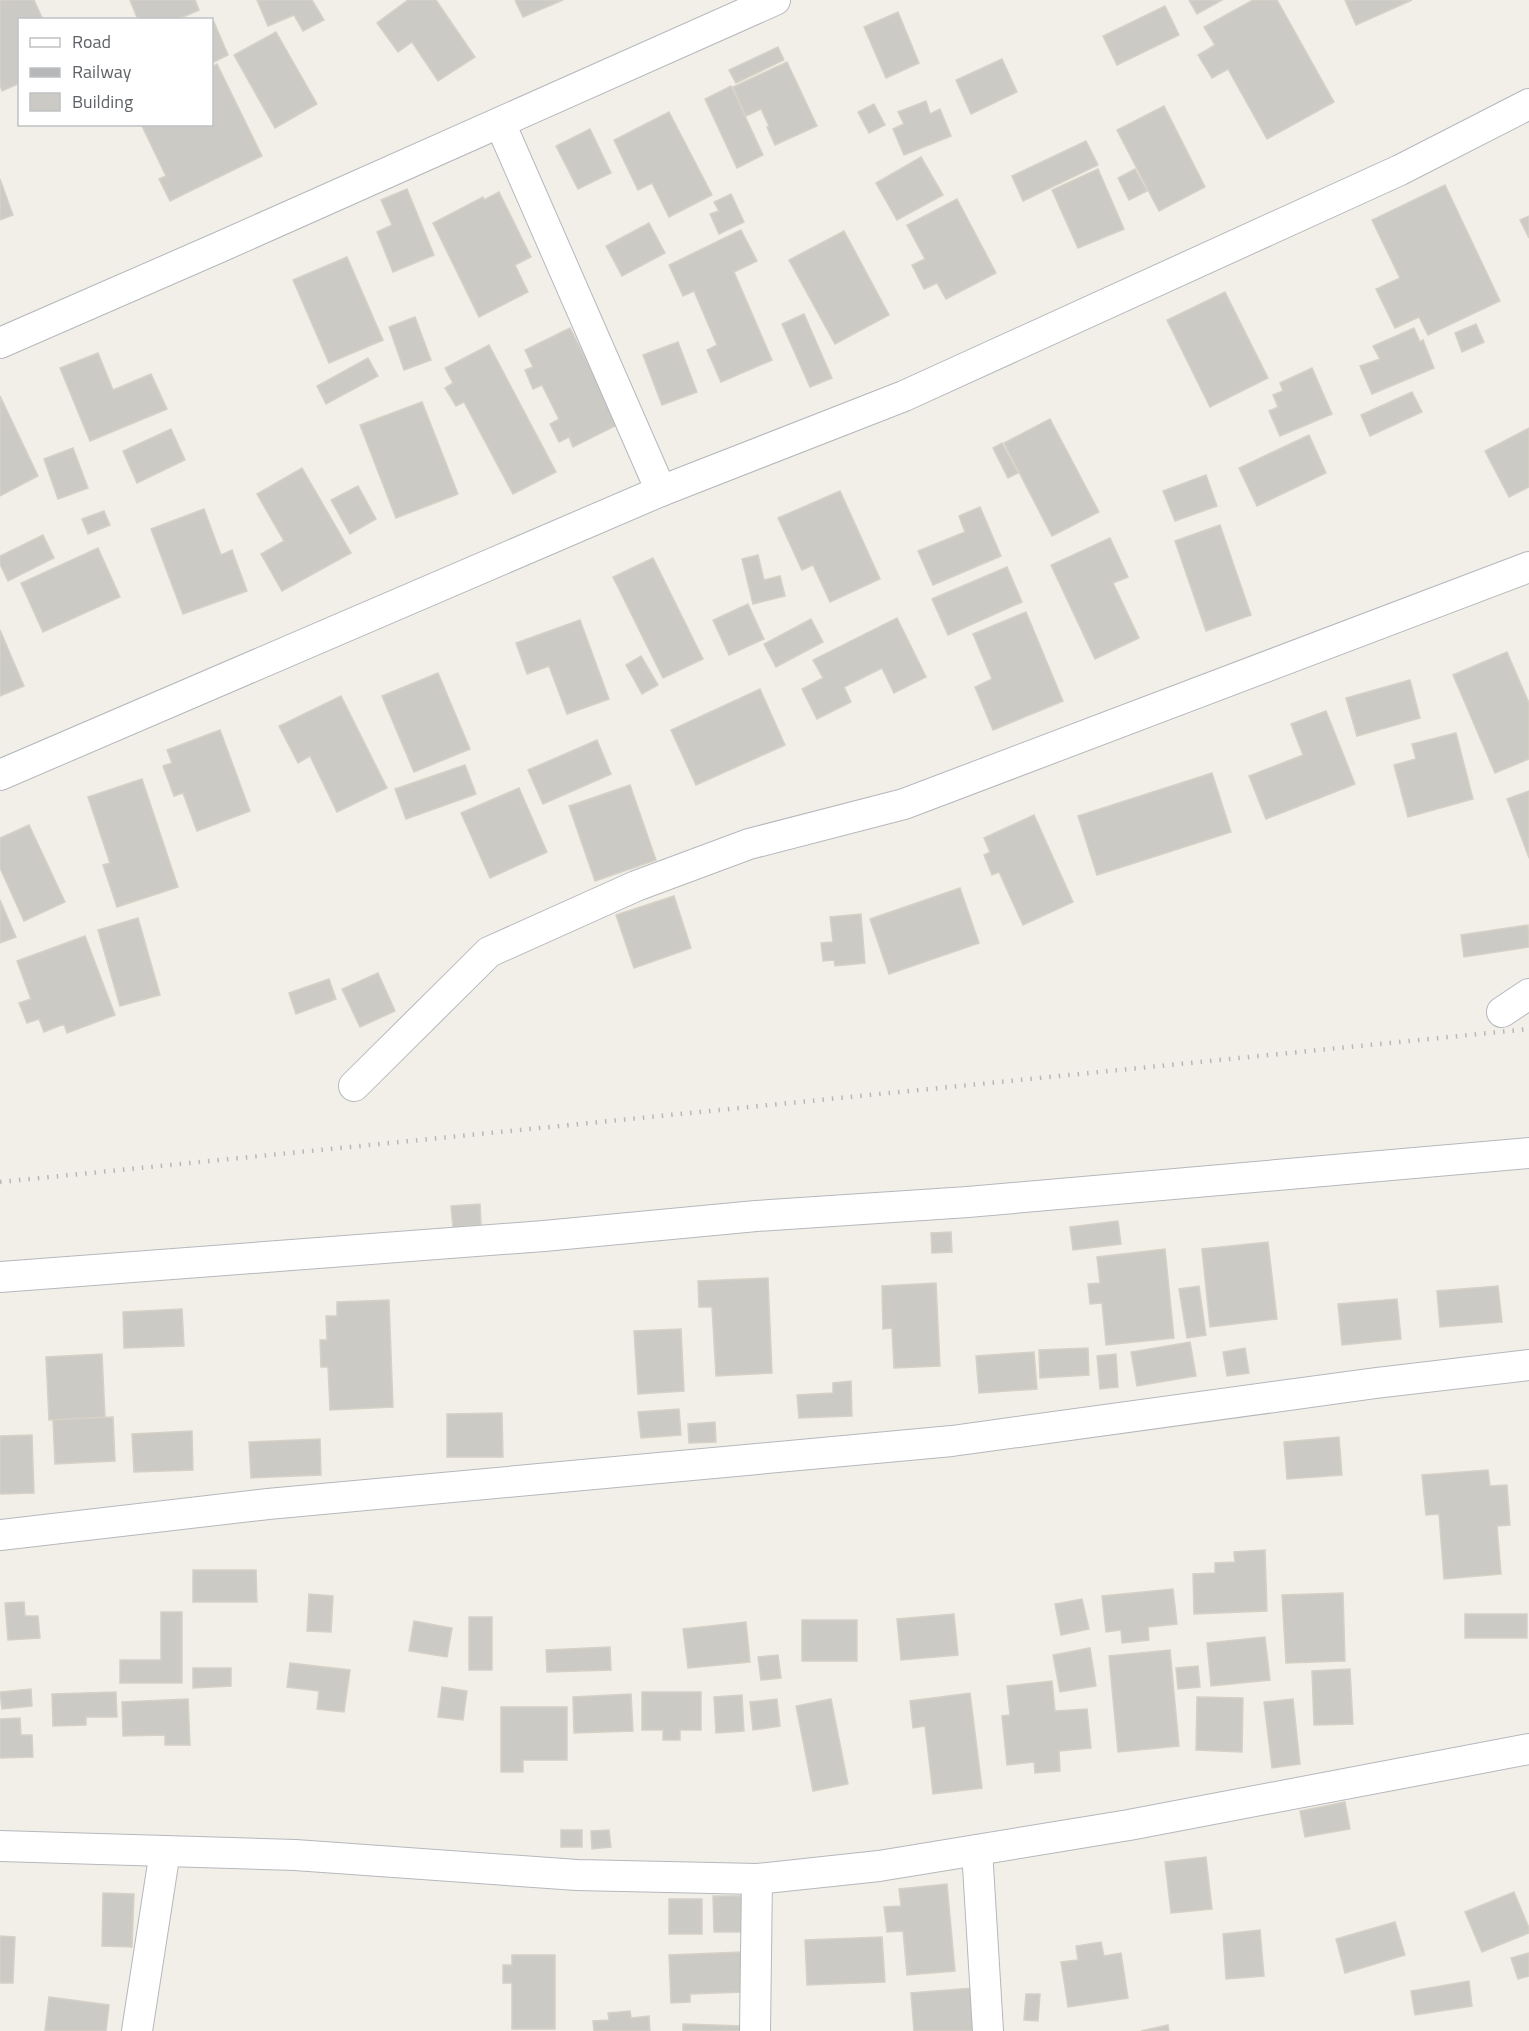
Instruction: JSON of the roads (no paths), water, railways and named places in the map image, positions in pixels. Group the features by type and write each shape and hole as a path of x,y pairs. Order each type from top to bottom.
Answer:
{"street":[{"path":"0,343 775,0"},
{"path":"0,775 661,491 904,396 1400,170 1529,104"},
{"path":"500,123 661,491"},
{"path":"354,1086 489,952 636,886 749,844 904,804 1529,567"},
{"path":"1502,1012 1529,994"},
{"path":"0,1276 544,1236 756,1215 980,1201 1529,1153"},
{"path":"0,1535 268,1504 952,1441 1376,1383 1529,1365"},
{"path":"0,1845 295,1855 577,1875 757,1880 879,1866 1129,1825 1529,1749"},
{"path":"977,1850 988,2031"},
{"path":"137,2031 165,1851"},
{"path":"756,2031 757,1880"}],"railway":[{"path":"0,1182 1529,1029"}]}
